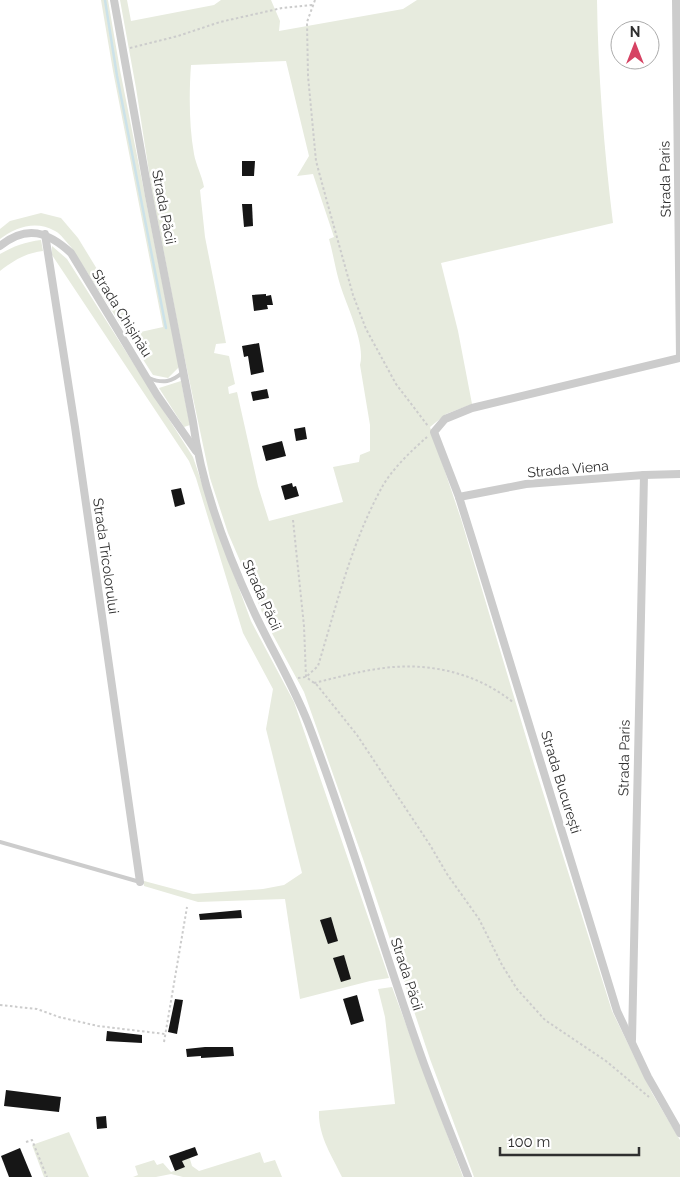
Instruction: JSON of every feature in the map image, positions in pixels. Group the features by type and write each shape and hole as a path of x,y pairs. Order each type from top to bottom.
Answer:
{"street":[{"name":"Strada Păcii","path":"114,0 193,422 197,453 221,528 254,612 300,704 327,773 424,1064 468,1177"},
{"name":"Strada Paris","path":"676,0 680,358"},
{"path":"0,246 19,235 31,233 46,234"},
{"name":"Strada Chișinău","path":"46,234 57,240 71,254 157,395 197,453"},
{"name":"Strada Tricolorului","path":"46,234 140,882"},
{"path":"434,432 445,419 472,408 680,358"},
{"name":"Strada București","path":"434,432 459,497 617,1011 648,1077 680,1133"},
{"name":"Strada Viena","path":"459,497 526,484 680,474"},
{"name":"Strada Paris","path":"632,1043 644,475"}],"lane":[{"path":"147,377 157,381 168,382 183,372"},
{"path":"0,842 140,882"}],"path":[{"path":"288,679 306,677 318,666 349,565 382,487 410,452 434,432 396,384 366,329 353,296 323,189 316,161 308,76 307,22 315,0"},
{"path":"123,49 178,36 220,22 282,8 313,5"},
{"path":"293,520 304,626 306,677"},
{"path":"314,683 378,668 446,669 470,677 494,689 526,714"},
{"path":"306,677 314,683 357,735 447,874 479,919 502,965 518,988 545,1020 606,1061 650,1097"},
{"path":"164,1042 187,907"},
{"path":"0,1005 37,1009 59,1017 98,1026 165,1034"},
{"path":"26,1142 32,1140 47,1177"}],"shaded area":[{"path":"101,0 108,0 120,70 179,367 168,378 153,375 71,247 59,234 41,226 26,226 0,239 0,229 10,221 41,213 61,218 78,238 136,333 163,327"},
{"path":"120,0 127,0 131,21 214,5 221,0 271,0 280,21 279,31 403,9 417,0 597,0 602,112 613,223 441,263 458,331 472,404 446,414 430,427 461,519 534,764 612,1011 652,1093 680,1140 680,1177 474,1177 430,1059 363,859 304,692 268,626 228,533 210,478 152,191","holes":["286,61 309,156 297,176 313,174 334,237 329,239 336,270 360,346 360,365 370,425 370,451 360,455 359,462 333,467 343,502 269,521 258,486 237,392 229,394 228,387 235,384 229,356 214,353 216,344 226,343 205,237 200,190 204,187 192,143 190,110 191,65"]},
{"path":"41,240 43,251 20,258 0,271 0,254 20,245"},
{"path":"52,246 67,259 193,457 251,621 294,702 389,978 300,999 285,899 198,902 144,886 144,881 193,894 263,889 284,885 302,873 266,729 273,689 243,633 196,478 189,461 52,255"},
{"path":"181,381 190,425 184,427 159,388"},
{"path":"392,987 463,1177 342,1177 323,1137 319,1111 395,1104 385,1017 378,989"},
{"path":"69,1132 89,1177 44,1177 32,1145"},
{"path":"187,1149 192,1166 199,1171 260,1152 264,1163 275,1160 282,1177 183,1177 171,1174 156,1177 133,1177 138,1175 135,1166 154,1160 157,1165 163,1163 171,1172 184,1167 180,1154"}],"building":[{"path":"242,161 255,161 254,176 242,176"},
{"path":"242,204 252,204 253,226 244,227"},
{"path":"266,294 266,296 271,295 273,305 267,305 268,309 254,311 252,295"},
{"path":"259,343 264,372 251,375 248,356 244,357 242,346"},
{"path":"267,389 269,398 253,401 251,392"},
{"path":"305,427 307,439 296,441 294,429"},
{"path":"282,441 286,456 266,461 262,446"},
{"path":"292,483 293,487 296,486 299,496 285,500 281,486"},
{"path":"181,488 185,504 175,507 171,490"},
{"path":"241,910 242,918 200,920 199,914"},
{"path":"331,917 338,941 328,944 320,920"},
{"path":"344,955 351,979 341,982 333,958"},
{"path":"357,995 364,1021 351,1025 343,999"},
{"path":"175,999 183,1000 177,1034 168,1032"},
{"path":"107,1031 142,1035 142,1043 106,1041"},
{"path":"233,1047 234,1056 187,1057 186,1049"},
{"path":"6,1090 61,1097 59,1112 4,1106"},
{"path":"106,1116 107,1128 97,1129 96,1117"},
{"path":"195,1147 198,1155 182,1161 185,1167 175,1171 169,1156"},
{"path":"20,1148 32,1177 9,1177 1,1156"}],"waterway":[{"path":"105,0 117,76 166,328"}]}
